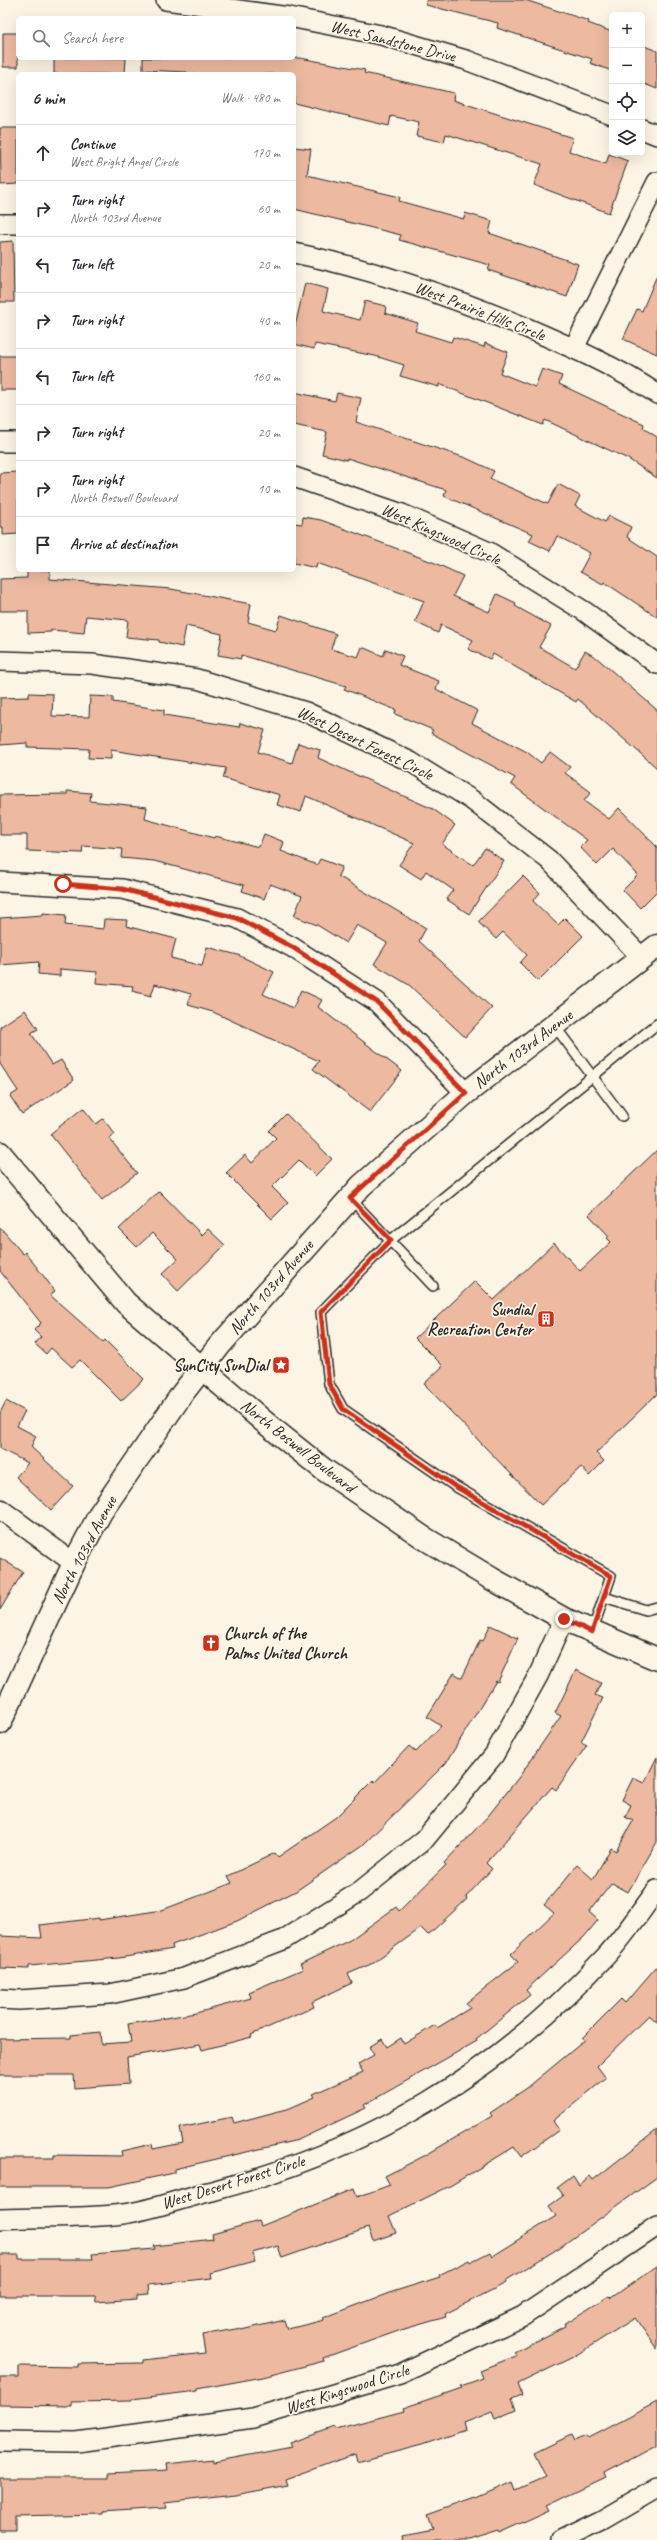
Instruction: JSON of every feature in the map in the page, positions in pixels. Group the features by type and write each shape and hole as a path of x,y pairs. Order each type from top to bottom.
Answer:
{"street":[{"name":"West Sandstone Drive","path":"166,0 282,16"},
{"name":"West Sandstone Drive","path":"296,18 381,35 466,60 609,114"},
{"path":"645,130 657,136"},
{"path":"574,348 657,182"},
{"path":"0,224 16,224"},
{"name":"West Prairie Hills Circle","path":"296,254 394,279 486,311 574,348 657,394"},
{"path":"0,442 16,442"},
{"name":"West Kingswood Circle","path":"296,478 402,514 489,552 584,611 657,664"},
{"name":"West Desert Forest Circle","path":"0,661 92,664 197,679 306,712 411,762 472,800 549,860 650,952"},
{"path":"0,882 122,889 237,918 292,947 377,1002 466,1093"},
{"name":"North 103rd Avenue","path":"0,1723 74,1563 101,1512 147,1443 202,1369 350,1198 466,1093 650,952"},
{"name":"North Boswell Boulevard","path":"0,1152 126,1303 275,1431 366,1499 451,1555 564,1619 657,1659"},
{"path":"0,1509 74,1563"},
{"path":"0,1998 19,2000 110,1994 184,1978 282,1940 359,1892 425,1839 494,1754 538,1676 564,1619"},
{"name":"West Desert Forest Circle","path":"0,2219 124,2214 262,2178 344,2146 425,2105 480,2069 551,2012 607,1955 657,1890"},
{"name":"West Kingswood Circle","path":"0,2441 77,2442 253,2418 400,2374 522,2316 657,2226"},
{"path":"561,2540 602,2520 657,2488"}],"lane":[{"path":"592,1632 611,1576 453,1485 343,1409 329,1384 321,1312 391,1240 592,1075 657,1024"},
{"path":"554,1025 622,1116"},
{"path":"350,1198 433,1286"},
{"path":"604,1597 646,1610 657,1607"}],"building":[{"path":"427,0 525,0 589,21 588,23 609,31 609,70 590,63 592,59 497,28 498,23 426,5"},
{"path":"3,33 16,33 16,60 18,60 18,67 3,67"},
{"path":"645,46 657,51 657,89 645,84"},
{"path":"296,58 300,58 365,70 364,73 454,93 453,100 573,138 569,151 606,164 609,154 609,156 614,156 628,161 609,213 534,185 542,164 446,134 444,142 416,136 419,122 391,116 389,126 296,103 296,72 187,72 143,70 143,60 296,60"},
{"path":"54,60 126,60 125,72 54,72"},
{"path":"0,128 16,128 16,184 1,185"},
{"path":"296,147 311,149 307,175 400,197 399,201 464,219 465,213 492,221 489,233 578,264 567,297 488,270 490,265 399,240 401,235 296,209"},
{"path":"13,241 14,302 0,302 0,242"},
{"path":"657,275 657,354 623,339 637,309 642,311"},
{"path":"305,283 328,289 323,311 360,320 365,301 386,306 385,313 418,323 415,331 451,342 453,337 484,347 485,343 508,352 500,373 535,387 542,369 562,376 559,384 644,424 643,428 657,437 657,478 628,459 545,420 543,425 439,384 439,387 400,376 404,365 375,356 315,344 314,349 296,344 296,322"},
{"path":"0,356 16,356 16,390 0,390"},
{"path":"296,392 335,401 337,393 361,398 356,422 466,458 494,471 490,479 548,504 558,484 580,496 575,506 605,522 609,516 631,527 627,537 657,557 657,617 604,582 603,584 580,572 590,553 557,536 550,551 529,541 533,534 444,496 446,490 347,458 347,460 322,454 327,432 296,425"},
{"path":"16,472 16,534 3,535 3,527 0,527 0,473"},
{"path":"303,517 321,520 435,563 463,576 453,596 489,612 497,594 516,603 515,606 551,626 539,647 575,668 585,651 597,658 657,710 657,768 578,699 576,702 493,654 490,659 468,649 473,640 441,625 438,633 415,622 424,601 317,563 316,568 296,563 296,523 302,524"},
{"path":"27,572 50,572 50,579 171,589 251,604 248,622 276,630 281,615 336,634 331,649 358,657 362,647 383,656 386,649 403,656 399,665 439,681 436,689 478,711 472,723 527,752 541,763 550,752 570,767 565,773 591,792 584,801 609,819 619,808 657,847 657,891 640,908 623,890 638,875 613,849 597,865 580,847 587,840 511,784 515,778 431,733 433,730 395,714 396,710 344,689 346,686 241,655 241,659 218,655 222,634 186,626 182,647 159,642 159,640 126,637 128,620 86,616 84,633 51,630 51,632 28,633 28,611 0,611 0,579 27,578"},
{"path":"29,693 53,694 52,716 89,717 90,696 113,697 113,702 164,710 164,715 239,727 240,723 265,730 258,752 292,763 298,743 320,750 318,758 433,809 455,825 442,844 473,865 485,848 504,861 469,914 446,899 453,890 426,871 421,879 399,865 414,843 306,796 301,812 277,805 280,795 223,778 226,768 111,750 111,759 88,758 89,749 27,747 27,743 0,745 0,698 29,697"},
{"path":"67,791 91,793 90,801 147,807 145,819 214,838 215,836 259,847 264,834 284,842 281,851 317,865 320,859 342,867 338,876 426,928 419,941 492,1008 465,1037 409,985 374,964 387,943 357,925 346,943 317,925 294,916 302,896 270,884 264,899 242,891 244,885 154,861 121,858 122,849 83,846 82,853 27,851 27,835 0,835 0,795 67,794"},
{"path":"523,876 540,893 533,901 558,925 565,918 583,936 538,981 520,963 527,955 503,932 496,939 478,922"},
{"path":"43,913 66,915 65,925 103,929 104,919 127,920 126,926 176,939 171,958 202,966 207,947 238,955 274,972 263,994 293,1008 301,990 322,1000 318,1007 402,1071 370,1112 313,1069 319,1061 213,1012 188,1005 191,994 155,984 151,996 132,991 133,986 96,983 97,972 60,969 60,976 38,974 39,962 0,965 0,918 43,915"},
{"path":"25,1010 38,1029 31,1033 52,1065 61,1060 74,1080 22,1114 10,1096 18,1091 0,1064 0,1027"},
{"path":"83,1108 96,1124 103,1119 115,1134 109,1138 137,1173 102,1200 50,1134"},
{"path":"286,1114 332,1159 315,1176 299,1160 272,1187 288,1203 272,1219 226,1173 245,1155 252,1163 276,1138 269,1131"},
{"name":"Sundial Recreation Center","path":"657,1150 657,1394 596,1453 604,1461 589,1476 581,1467 541,1505 424,1384 443,1366 415,1338 475,1281 494,1300 554,1243 580,1271 611,1242 607,1238 609,1236 589,1215"},
{"path":"159,1191 202,1235 208,1229 225,1245 178,1291 162,1274 178,1259 152,1233 137,1247 119,1229"},
{"path":"0,1227 23,1254 25,1252 55,1291 50,1295 103,1342 105,1340 144,1379 121,1401 80,1360 72,1367 51,1348 46,1354 35,1344 41,1337 34,1330 41,1323 0,1271"},
{"path":"6,1401 25,1411 17,1426 36,1436 31,1447 73,1486 51,1510 16,1477 28,1463 0,1449 0,1413"},
{"path":"0,1558 23,1572 0,1610"},
{"path":"490,1625 518,1638 498,1682 496,1681 446,1763 363,1845 296,1891 237,1921 172,1945 173,1949 119,1958 29,1966 29,1969 0,1968 0,1936 42,1938 40,1925 99,1918 99,1920 162,1910 232,1883 228,1876 275,1853 278,1857 336,1817 373,1780 375,1782 409,1746 416,1752 441,1726 427,1717 454,1673 462,1678 480,1640 483,1641"},
{"path":"576,1670 601,1683 595,1695 603,1698 581,1742 587,1745 556,1790 552,1787 486,1863 492,1869 466,1897 467,1899 428,1935 421,1928 371,1964 348,1974 352,1983 312,2002 314,2007 251,2035 252,2037 202,2050 200,2044 127,2057 129,2084 75,2088 74,2075 0,2075 0,2039 71,2038 71,2035 100,2032 101,2044 131,2042 128,2024 196,2013 251,1998 249,1992 303,1969 300,1964 350,1940 396,1907 399,1911 446,1865 444,1863 488,1816 519,1777 561,1716 555,1713"},
{"path":"657,1757 657,1842 628,1892 612,1883 589,1912 598,1920 584,1937 526,1990 530,1995 476,2039 477,2041 364,2105 366,2108 298,2140 174,2169 174,2173 109,2187 0,2187 0,2158 54,2158 54,2155 122,2156 121,2151 152,2144 153,2149 183,2143 180,2128 232,2117 234,2123 290,2108 315,2097 313,2094 363,2072 358,2064 374,2055 369,2047 382,2039 387,2047 401,2038 404,2044 435,2025 437,2028 470,2008 466,2003 518,1962 511,1954 554,1913 544,1905 577,1865 593,1879 611,1848 616,1851 633,1821 625,1817 631,1805 622,1800 633,1778 644,1783"},
{"path":"657,1966 657,2022 649,2015 597,2066 606,2078 553,2121 559,2130 521,2157 514,2147 450,2186 389,2216 396,2233 373,2241 368,2228 282,2258 278,2246 252,2253 255,2261 211,2273 212,2278 148,2285 149,2294 137,2295 137,2299 96,2302 95,2296 0,2296 0,2255 19,2255 19,2259 93,2259 92,2254 155,2249 154,2246 213,2239 212,2234 259,2221 261,2226 354,2189 357,2197 390,2185 385,2176 426,2155 492,2116 490,2113 527,2088 585,2040 582,2038 621,1999 625,2003"},
{"path":"657,2130 657,2177 559,2248 505,2281 506,2283 445,2314 446,2317 401,2330 323,2358 324,2361 263,2377 197,2389 197,2391 132,2399 132,2401 71,2402 71,2406 0,2405 0,2377 19,2377 19,2366 78,2367 78,2364 143,2363 143,2360 205,2353 202,2335 241,2328 241,2330 285,2320 288,2329 324,2320 323,2318 389,2293 440,2277 439,2275 469,2260 470,2262 490,2252 492,2256 556,2216 549,2206 563,2196 557,2188 573,2176 579,2185 590,2176 593,2180"},
{"path":"657,2266 657,2349 635,2318 573,2357 518,2384 522,2395 512,2399 516,2410 495,2419 492,2412 464,2423 466,2430 422,2445 357,2462 355,2454 286,2479 288,2485 235,2495 164,2503 165,2508 102,2512 102,2514 15,2516 15,2530 0,2530 0,2478 109,2478 109,2474 167,2471 166,2464 213,2459 213,2462 292,2447 290,2443 335,2427 336,2429 404,2411 403,2408 462,2388 461,2386 483,2378 480,2370 516,2356 514,2352 565,2326 564,2324 609,2296 611,2298"},
{"path":"657,2402 657,2445 604,2473 606,2477 547,2505 550,2510 499,2533 498,2531 469,2540 405,2540 404,2534 433,2528 428,2514 476,2497 477,2498 513,2482 516,2490 546,2477 534,2453 571,2435 574,2441 586,2436 588,2438"}],"place":[{"name":"Sundial Recreation Center","path":"546,1319"},
{"name":"SunCity SunDial","path":"281,1365"},
{"name":"Church of the Palms United Church","path":"211,1643"}],"route":[{"path":"63,884 122,889 237,918 292,947 377,1002 466,1093 361,1186 350,1198 391,1240 321,1312 329,1384 343,1409 453,1485 611,1576 592,1632 564,1619"}]}
